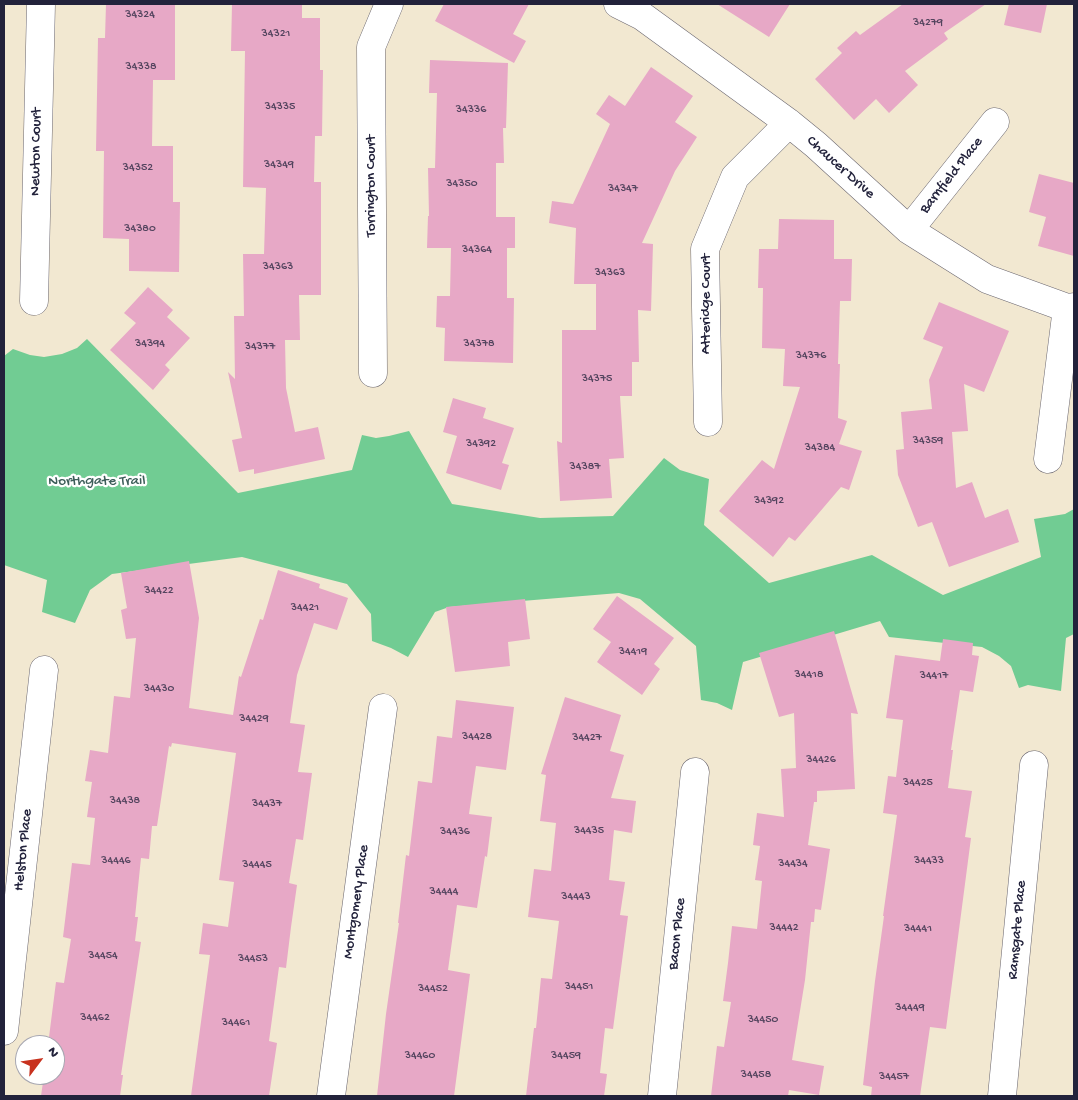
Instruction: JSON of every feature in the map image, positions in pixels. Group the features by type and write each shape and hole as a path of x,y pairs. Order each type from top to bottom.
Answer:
{"street":[{"name":"Newton Court","path":"34,301 41,4"},
{"name":"Torrington Court","path":"373,373 371,47 389,4"},
{"name":"Chaucer Drive","path":"636,8 789,123 816,145 909,230 986,279 1071,308"},
{"name":"Barnfield Place","path":"909,230 994,122"},
{"name":"Atteridge Court","path":"708,422 705,249 735,177 789,123"},
{"path":"1048,460 1071,308"},
{"name":"Helston Place","path":"4,1031 44,670"},
{"name":"Montgomery Place","path":"331,1096 383,708"},
{"name":"Ramsgate Place","path":"1002,1096 1034,765"},
{"name":"Bacon Place","path":"662,1096 694,772"}],"green space":[{"name":"Northgate Trail","path":"87,339 238,493 352,470 362,435 376,438 409,431 452,504 540,518 613,516 664,458 680,470 709,479 704,525 769,583 872,555 943,595 1041,557 1034,519 1065,514 1074,509 1074,634 1066,638 1061,691 1028,685 1019,688 1011,666 999,656 982,647 889,637 880,621 743,662 732,710 717,703 701,700 696,646 640,599 619,593 449,607 435,612 408,657 372,641 371,614 347,584 242,557 112,574 90,590 75,623 42,612 47,580 4,565 4,356 13,349 30,355 44,357 62,354 77,348"}],"building":[{"path":"106,4 175,4 175,80 153,80 152,146 173,146 173,202 180,202 179,272 129,271 129,239 103,238 104,151 96,151 98,38 105,38"},
{"path":"232,4 302,4 302,18 320,18 320,70 323,70 322,136 315,136 314,182 321,182 321,295 299,295 300,340 285,340 286,388 295,432 318,427 325,459 254,474 254,469 239,472 232,440 242,438 228,372 235,379 234,316 244,316 243,254 264,254 266,188 243,187 245,51 231,51"},
{"path":"444,4 529,4 513,34 526,41 514,63 435,21"},
{"path":"717,4 790,4 769,37"},
{"path":"903,4 986,4 944,33 948,39 905,71 918,85 889,113 876,99 854,120 815,79 842,53 837,48 856,31 860,35"},
{"path":"1009,4 1047,4 1041,33 1004,25"},
{"path":"430,60 508,63 506,128 503,128 504,163 496,163 496,217 515,217 515,248 507,248 507,298 514,298 513,363 444,361 445,328 436,327 437,296 450,296 451,248 427,248 429,216 428,168 435,168 437,93 429,93"},
{"path":"651,67 693,96 675,122 697,137 675,171 642,243 653,244 651,311 638,310 639,362 632,362 632,396 620,396 624,458 609,459 612,498 560,501 557,441 562,443 562,330 596,330 596,284 574,284 576,228 549,223 552,201 573,204 610,124 596,114 609,95 625,106"},
{"path":"1039,174 1074,183 1074,256 1038,246 1046,217 1029,212"},
{"path":"779,219 834,220 834,259 852,259 851,301 840,301 838,418 847,421 839,444 862,451 849,490 841,487 795,541 789,537 773,557 719,511 762,460 774,469 800,387 783,386 785,349 762,348 763,288 758,288 759,249 778,249"},
{"path":"148,287 173,310 167,317 190,338 165,365 170,370 153,390 110,350 136,323 124,313"},
{"path":"939,302 1009,331 984,392 964,384 968,431 952,432 956,488 972,482 985,518 1008,509 1019,542 949,567 932,522 918,527 898,475 896,450 904,449 901,412 932,409 929,380 943,347 923,339"},
{"path":"453,398 486,408 483,418 514,428 502,463 509,465 501,490 446,473 457,436 443,432"},
{"path":"189,561 199,618 189,708 233,715 239,676 241,677 260,619 263,620 278,570 320,584 319,588 348,598 337,630 314,623 297,675 290,723 305,725 298,772 312,773 303,840 296,839 289,883 297,885 286,968 279,967 269,1041 277,1043 269,1096 191,1096 210,955 199,954 203,923 228,927 234,882 219,880 236,753 172,743 171,747 169,746 157,826 152,826 149,859 141,858 135,917 138,917 135,941 141,942 121,1075 123,1075 120,1096 41,1096 43,1085 65,1085 65,1035 49,1035 56,982 64,983 71,939 63,937 72,863 90,865 95,818 87,817 92,782 85,781 90,750 108,753 114,696 130,698 136,638 126,639 121,610 127,608 121,573"},
{"path":"617,596 674,638 654,664 660,669 642,695 597,662 611,642 593,629"},
{"path":"525,599 530,639 508,642 510,666 455,672 446,607"},
{"path":"834,631 858,714 851,713 855,789 817,791 817,802 814,802 808,845 830,849 821,910 815,909 814,922 811,922 805,980 792,1060 824,1066 819,1095 789,1090 788,1096 711,1096 717,1046 724,1047 731,1002 723,1001 732,926 757,929 762,881 755,880 760,846 753,845 757,813 784,817 781,769 796,768 794,713 779,717 759,653"},
{"path":"943,639 973,643 972,655 979,656 973,692 960,690 951,750 953,750 948,788 972,791 965,837 971,838 946,1029 930,1027 920,1096 871,1096 872,1087 863,1085 897,815 883,813 888,776 896,777 903,720 886,718 895,655 940,661"},
{"path":"565,697 621,715 610,751 624,755 611,798 636,801 632,833 614,830 609,880 625,882 620,915 628,916 613,1029 605,1028 600,1073 607,1074 604,1096 526,1096 541,978 552,979 559,921 528,917 534,869 551,871 556,823 540,821 546,775 541,774"},
{"path":"456,700 514,707 506,770 476,766 469,814 492,817 487,857 485,856 477,908 457,905 448,970 470,974 454,1096 377,1096 406,855 409,856 418,781 432,783 437,736 452,738"}]}
